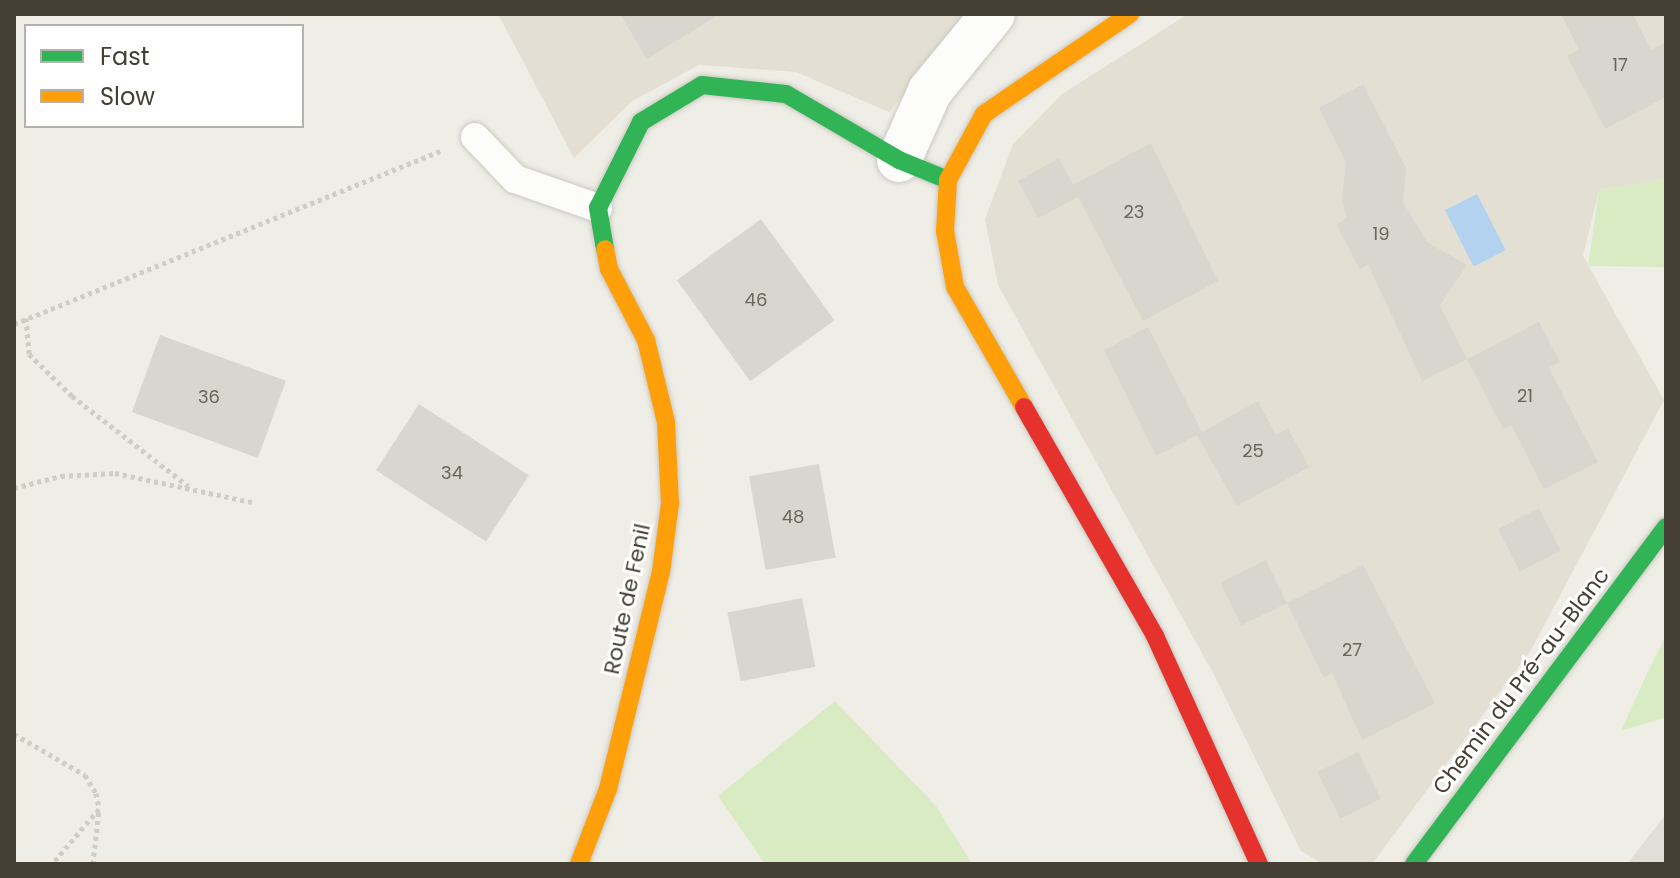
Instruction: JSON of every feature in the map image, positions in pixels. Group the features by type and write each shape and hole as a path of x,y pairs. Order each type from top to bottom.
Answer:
{"street":[{"path":"899,160 930,91 993,14"},
{"path":"1130,14 984,114 948,180 945,231 955,287 1155,636 1259,864"},
{"path":"598,208 641,122 702,85 786,94 899,160 948,180"},
{"name":"Route de Fenil","path":"579,864 608,789 661,572 670,504 666,422 646,340 609,269 598,208"},
{"name":"Chemin du Pré-au-Blanc","path":"1414,864 1666,527"}],"lane":[{"path":"475,137 515,179 598,208"}],"path":[{"path":"14,324 475,137"},
{"path":"26,318 29,354 72,396 188,486"},
{"path":"14,488 61,476 115,473 252,502"},
{"path":"14,734 85,775 96,793 99,809 93,864"},
{"path":"52,864 99,809"}],"shaded area":[{"path":"498,14 974,14 889,112 796,72 699,65 632,101 574,158"},
{"path":"1188,14 1666,14 1666,179 1599,190 1583,256 1664,400 1531,650 1372,864 1323,864 1301,851 1213,673 998,285 985,219 1013,144 1062,94"},
{"path":"1666,814 1666,864 1627,864"}],"green space":[{"path":"1666,179 1666,267 1588,266 1599,190"},
{"path":"1666,636 1666,717 1621,731 1645,678"},
{"path":"835,701 936,806 972,864 765,864 718,796"}],"water":[{"path":"1477,194 1506,250 1474,266 1445,210"}],"building":[{"path":"620,14 720,14 647,59"},
{"path":"1561,14 1633,14 1651,50 1666,42 1666,97 1605,129 1567,56 1579,50"},
{"path":"1363,84 1406,168 1403,202 1427,242 1467,265 1440,305 1467,359 1422,381 1368,264 1360,269 1336,225 1347,218 1342,200 1346,162 1319,108"},
{"path":"1151,143 1218,281 1143,321 1078,197 1038,218 1018,181 1059,158 1073,185"},
{"path":"761,219 834,320 750,381 677,280"},
{"path":"1539,322 1560,362 1549,368 1598,462 1544,489 1511,425 1503,429 1467,359"},
{"path":"1148,327 1202,432 1258,401 1276,435 1288,428 1309,467 1237,506 1197,435 1156,456 1104,350"},
{"path":"160,335 286,381 258,458 132,412"},
{"path":"419,404 529,475 486,542 376,470"},
{"path":"819,464 835,558 766,570 749,476"},
{"path":"1539,508 1561,551 1520,572 1498,529"},
{"path":"1266,560 1287,603 1241,625 1220,582"},
{"path":"1363,565 1435,703 1362,740 1332,673 1324,678 1287,603"},
{"path":"802,598 815,667 741,681 727,613"},
{"path":"1358,752 1381,799 1340,818 1318,772"}],"traffic: fast":[{"path":"605,249 598,208 641,122 702,85 786,94 899,160 948,180"},
{"path":"1414,864 1666,527"}],"traffic: slow":[{"path":"1024,407 955,287 945,231 948,180 984,114 1130,14"},
{"path":"579,864 608,789 661,572 670,504 666,422 646,340 609,269 605,249"}],"traffic: jam":[{"path":"1024,407 1155,636 1259,864"}]}
